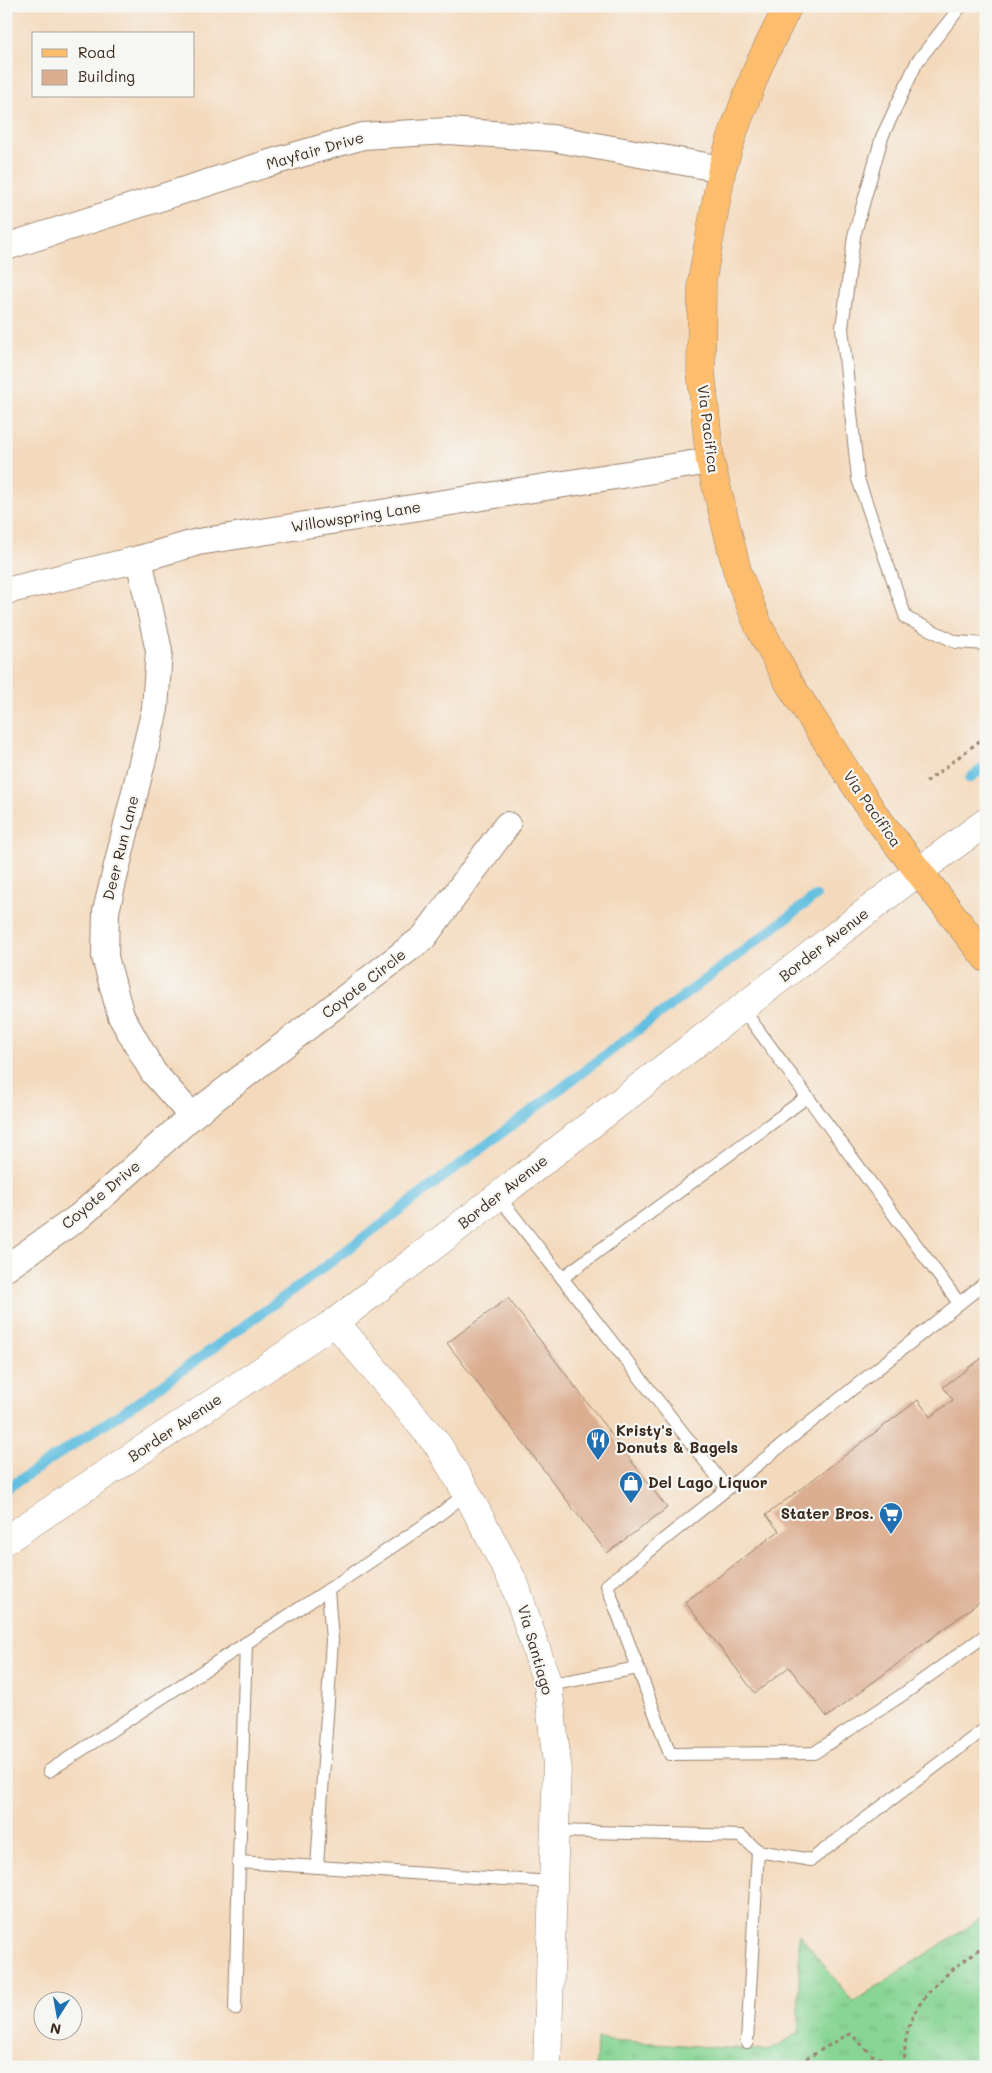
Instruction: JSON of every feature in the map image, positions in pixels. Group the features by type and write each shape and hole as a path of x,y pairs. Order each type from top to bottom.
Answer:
{"main road":[{"name":"Via Pacifica","path":"788,6 759,65 734,130 722,170 702,280 701,371 710,461 738,574 760,627 789,683 874,814 986,958"}],"street":[{"name":"Mayfair Drive","path":"6,247 266,164 363,136 448,131 552,138 722,170"},
{"name":"Willowspring Lane","path":"6,591 139,560 198,542 710,461"},
{"name":"Deer Run Lane","path":"139,560 159,652 155,710 106,911 105,957 121,1016 153,1072 192,1116"},
{"name":"Border Avenue","path":"6,1540 335,1322 918,872 986,822"},
{"name":"Coyote Circle","path":"192,1116 424,937 508,825"},
{"name":"Coyote Drive","path":"6,1268 80,1216 192,1116"},
{"name":"Via Santiago","path":"335,1322 438,1446 467,1493 516,1584 548,1685 557,1764 547,2067"}],"lane":[{"path":"961,6 917,62 882,138 854,236 842,328 858,479 906,618 956,642 986,644"},
{"path":"742,1008 959,1303"},
{"path":"562,1278 807,1097"},
{"path":"498,1196 727,1489"},
{"path":"986,1282 607,1585 670,1754 814,1753 902,1695 986,1634"},
{"path":"49,1771 328,1590 432,1520 467,1493"},
{"path":"317,1867 332,1640 328,1590"},
{"path":"235,2009 246,1643"},
{"path":"548,1685 638,1668"},
{"path":"555,1831 742,1836 758,1851 811,1860 986,1728"},
{"path":"747,2042 758,1851"},
{"path":"239,1862 553,1882"}],"path":[{"path":"926,782 986,736"},
{"path":"792,2067 851,2034 872,2054 904,2067 906,2033 921,2002 930,1989 940,1980 986,1944"}],"green space":[{"path":"986,1915 986,2067 596,2067 597,2039 768,2051 799,2033 799,1934 853,2002"}],"building":[{"path":"508,1298 667,1508 607,1553 447,1343"},
{"path":"986,1355 986,1597 827,1717 789,1667 755,1693 685,1602 779,1531 766,1515 918,1400 930,1417 953,1400 943,1387"}],"waterway":[{"path":"970,778 986,766"},
{"path":"6,1489 144,1398 303,1283 816,896"}],"place":[{"name":"Kristy's Donuts & Bagels","path":"598,1461"},
{"name":"Del Lago Liquor","path":"631,1504"},
{"name":"Stater Bros.","path":"891,1535"}]}
